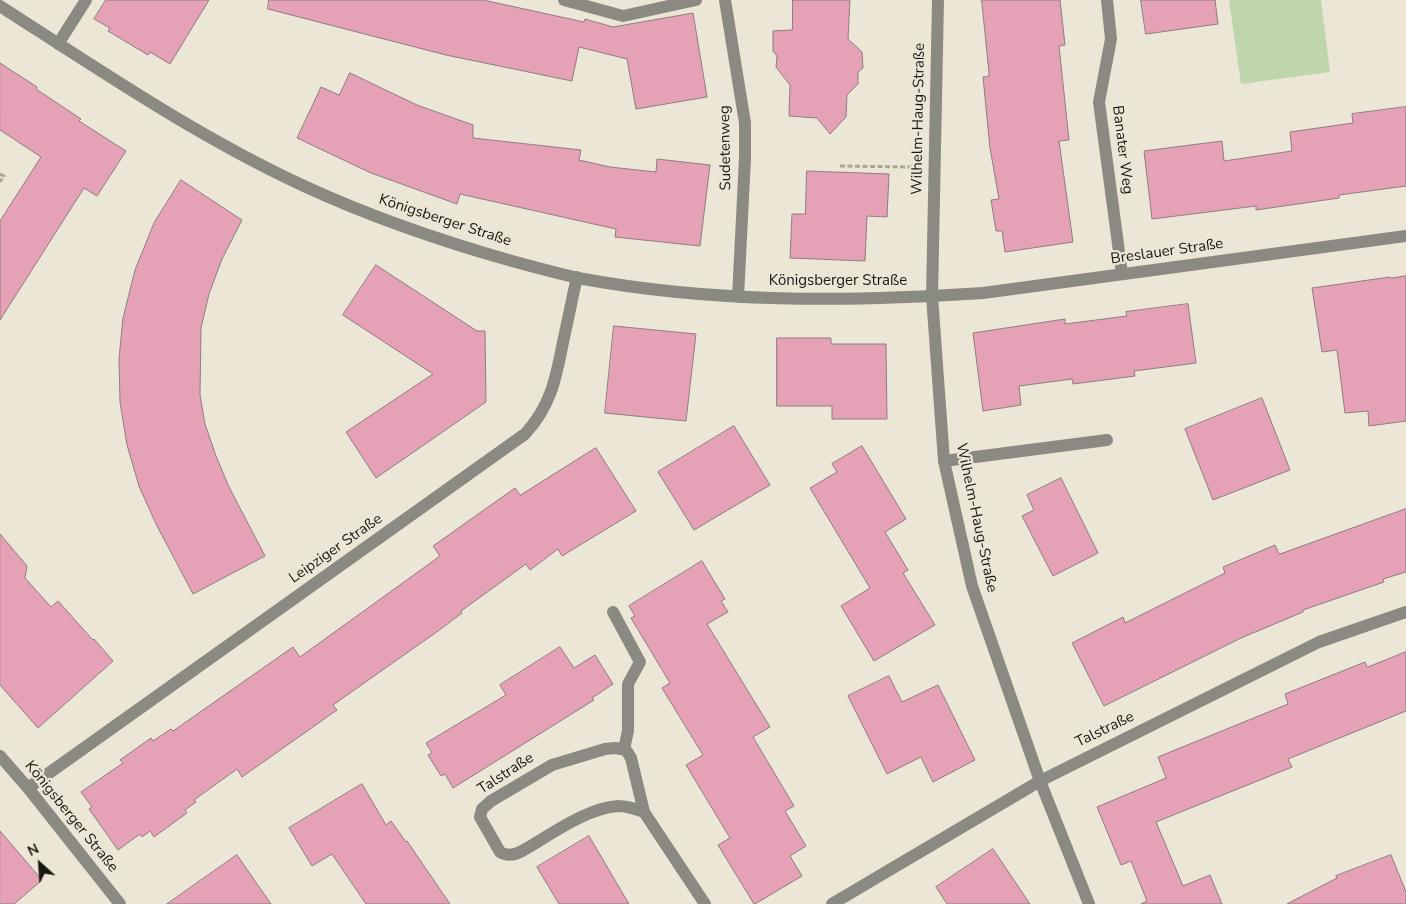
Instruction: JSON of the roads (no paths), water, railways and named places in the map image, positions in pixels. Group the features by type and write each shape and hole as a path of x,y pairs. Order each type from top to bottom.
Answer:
{"street":[{"path":"58,44 86,0"},
{"path":"564,0 623,16 696,0"},
{"name":"Sudetenweg","path":"725,0 743,109 745,139 738,297"},
{"name":"Wilhelm-Haug-Straße","path":"938,0 932,296 944,461 972,586 1040,781 1089,904"},
{"name":"Banater Weg","path":"1107,0 1111,38 1098,102 1122,274"},
{"name":"Königsberger Straße","path":"0,6 175,117 252,160 304,186 396,224 454,244 577,277 646,288 738,297 845,299 932,296"},
{"name":"Breslauer Straße","path":"932,296 983,293 1406,236"},
{"name":"Leipziger Straße","path":"28,788 525,434 534,424 550,396 556,379 577,277"},
{"path":"944,461 1106,440"},
{"path":"612,612 640,662 628,684 628,731 624,749 631,758 644,812 705,904"},
{"name":"Talstraße","path":"832,904 1040,781 1319,642 1406,612"},
{"name":"Talstraße","path":"624,749 605,749 544,768 484,805 480,814 482,822 500,852 510,855 522,851 592,812 618,806 635,808 644,812"},
{"name":"Königsberger Straße","path":"0,756 28,788 114,902"}]}
